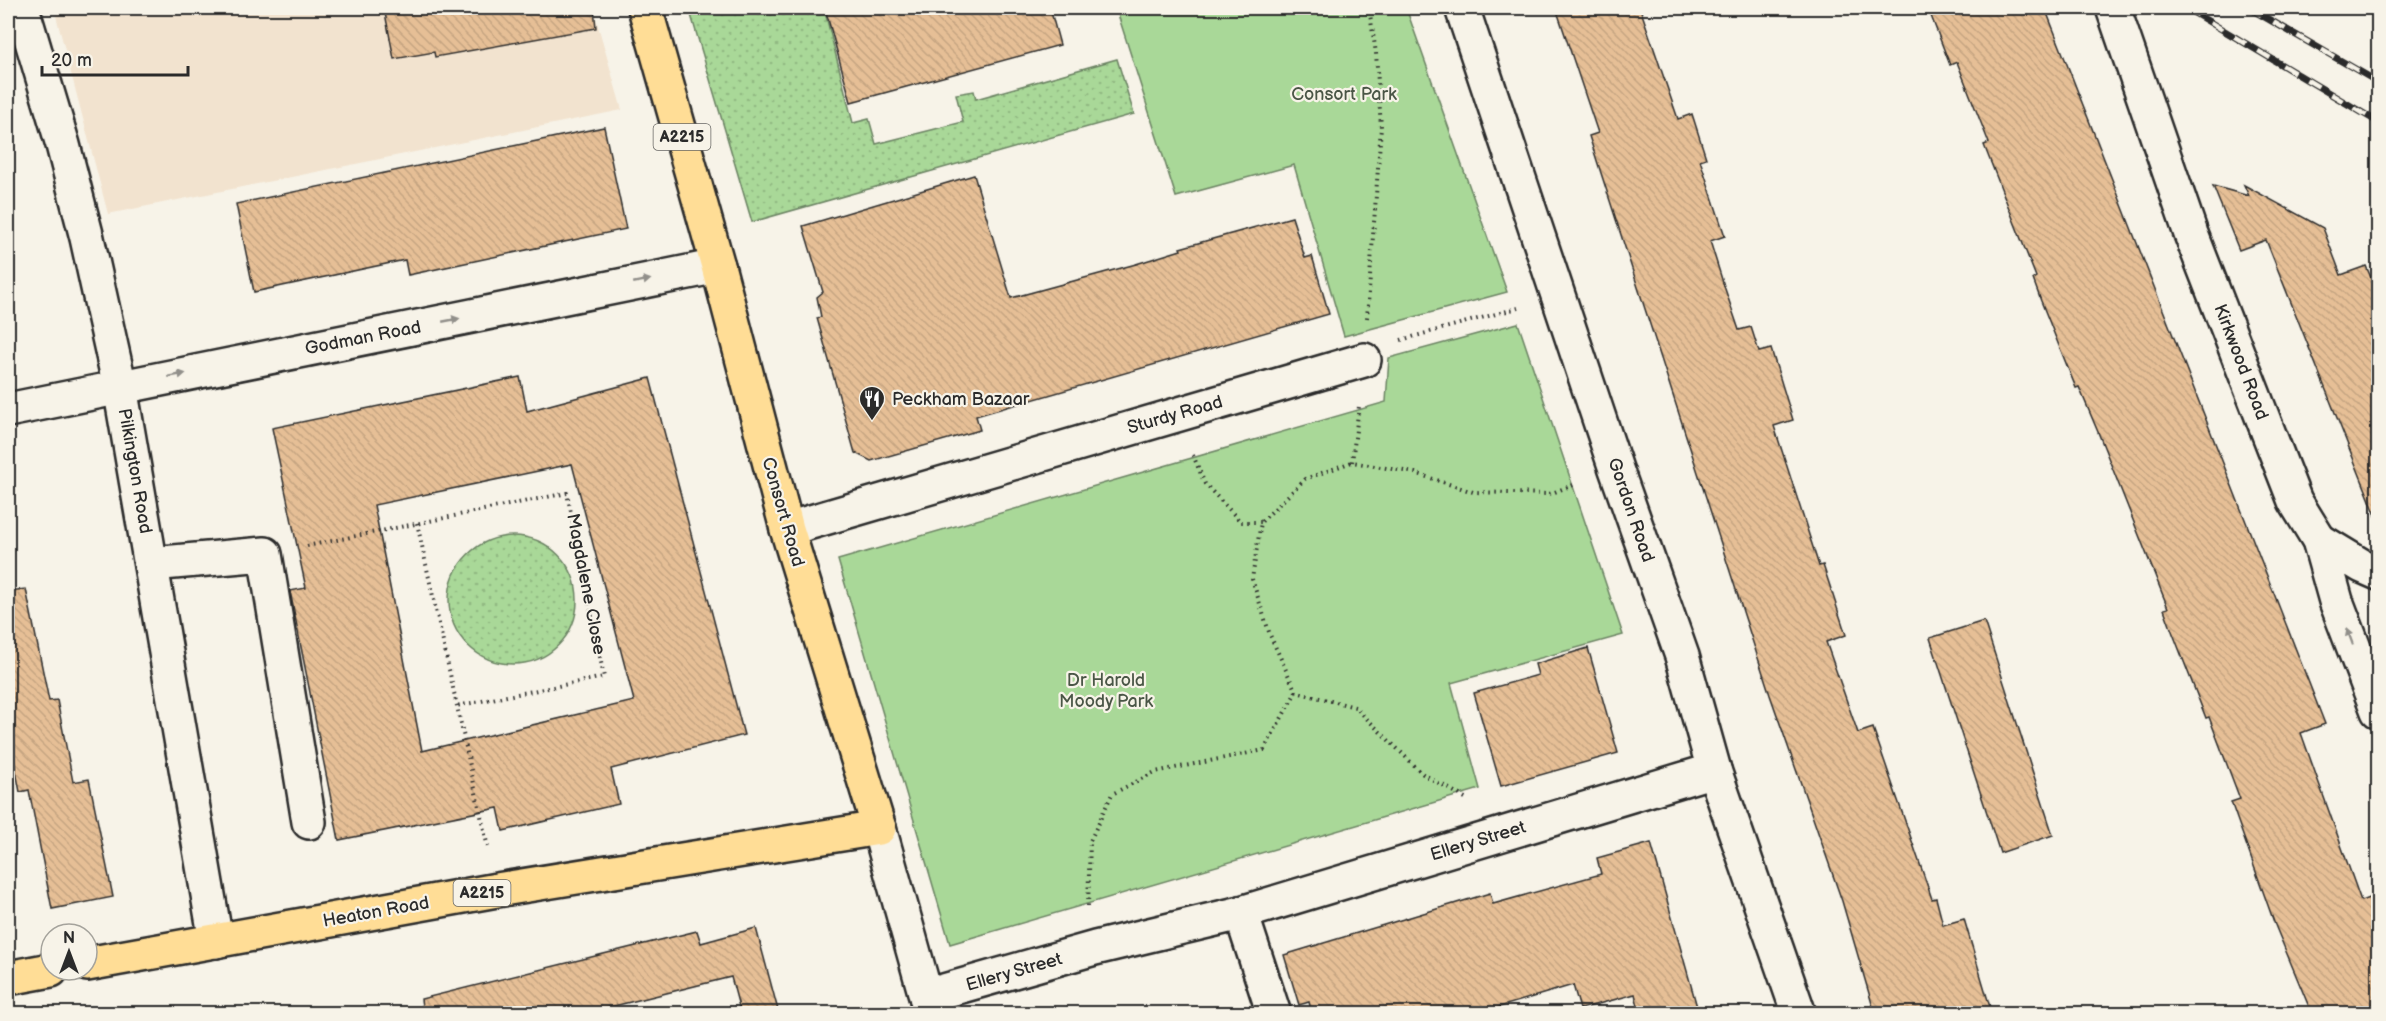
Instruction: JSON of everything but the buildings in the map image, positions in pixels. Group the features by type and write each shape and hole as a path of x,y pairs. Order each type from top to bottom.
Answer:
{"main road":[{"name":"Consort Road","path":"645,8 718,266 787,529 879,828"},
{"name":"Heaton Road","path":"99,962 497,890 879,828"},
{"path":"8,978 39,972"}],"street":[{"name":"Pilkington Road","path":"22,8 69,168 120,387 216,941"},
{"name":"Gordon Road","path":"1462,8 1616,469 1682,656 1714,770 1799,1014"},
{"name":"Kirkwood Road","path":"2113,8 2191,234 2295,501 2319,540 2336,601 2379,711"},
{"name":"Godman Road","path":"8,411 718,266"},
{"name":"Sturdy Road","path":"787,529 1364,360"},
{"path":"2319,540 2362,566 2379,573"},
{"path":"151,564 265,554 309,822"},
{"name":"Ellery Street","path":"929,1005 1095,948 1241,914 1714,770"},
{"name":"Consort Road","path":"879,828 929,1005"},
{"path":"1241,914 1275,1014"}],"path":[{"path":"1352,462 1364,360 1381,128 1376,54 1369,8"},
{"path":"1364,360 1388,344 1560,297"},
{"path":"1176,414 1205,484 1241,522 1261,522"},
{"path":"1296,692 1270,636 1252,579 1261,522 1305,479 1352,462 1415,473 1473,492 1549,494 1616,469"},
{"name":"Magdalene Close","path":"265,554 567,493 604,677 456,706"},
{"path":"417,523 497,890"},
{"path":"1296,692 1355,707 1423,774 1470,801 1485,839"},
{"path":"1095,948 1087,900 1090,841 1112,794 1155,772 1264,750 1296,692"}],"shaded area":[{"path":"54,8 593,8 622,110 108,214"}],"green space":[{"path":"689,8 697,8 699,13 717,8 824,8 853,123 869,119 876,144 963,122 956,94 974,91 976,99 1117,59 1134,114 752,222"},
{"name":"Consort Park","path":"1116,8 1406,8 1507,292 1344,336 1294,165 1176,197"},
{"name":"Dr Harold Moody Park","path":"1518,323 1623,635 1451,683 1480,789 950,944 838,560 1386,402 1389,358"},
{"path":"513,536 538,540 559,554 573,575 577,600 573,625 559,646 538,660 513,664 488,660 467,646 453,625 449,600 453,575 467,554 488,540"}],"railway":[{"path":"2186,8 2378,122"},
{"path":"2249,8 2378,82"}],"place":[{"name":"Peckham Bazaar","path":"872,422"}]}
